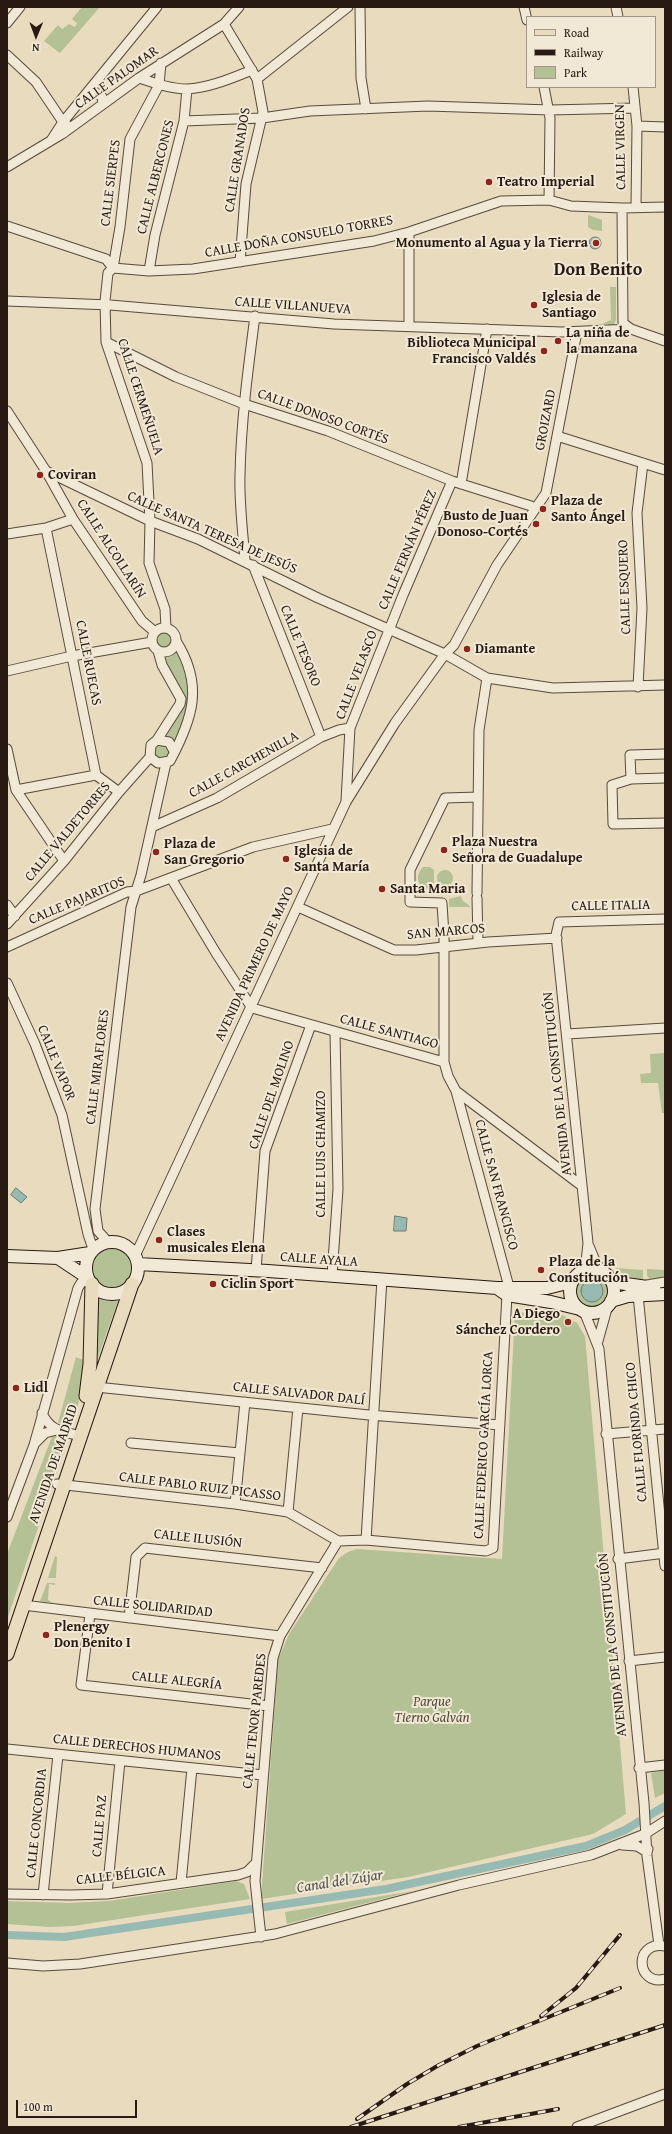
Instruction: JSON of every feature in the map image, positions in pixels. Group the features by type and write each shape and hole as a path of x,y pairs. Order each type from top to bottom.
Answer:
{"main road":[{"path":"7,1256 58,1258 92,1251 108,1242 122,1244 140,1258 137,1274 132,1284 119,1293 112,1294 104,1293 73,1266 58,1258"},
{"path":"89,1280 86,1266 92,1251"},
{"name":"CALLE AYALA","path":"140,1258 256,1270 504,1290 547,1288 563,1284 577,1276"},
{"path":"665,1289 644,1293 610,1303 597,1312 582,1310 572,1299 571,1286 577,1276 588,1269 603,1272 616,1283 644,1293 665,1294"},
{"name":"AVENIDA DE MADRID","path":"7,1654 76,1435 89,1380 89,1280"},
{"path":"610,1303 616,1283"},
{"name":"AVENIDA DE MADRID","path":"76,1435 96,1388 132,1284"},
{"name":"CALLE AYALA","path":"504,1290 582,1310"},
{"name":"AVENIDA DE MADRID","path":"7,1634 60,1484"}],"street":[{"path":"7,23 20,7"},
{"path":"50,142 63,122 157,7"},
{"name":"CALLE PALOMAR","path":"7,167 50,142 139,78 224,24 240,7"},
{"path":"257,79 348,7"},
{"path":"360,7 360,70 366,109"},
{"name":"CALLE GRANADOS","path":"224,24 257,79 262,118 246,184 240,262"},
{"path":"7,55 36,82 63,122 70,125 76,124"},
{"path":"159,84 161,64"},
{"path":"139,78 159,84 187,89 226,81 252,70"},
{"name":"CALLE SIERPES","path":"113,268 120,226 130,139 159,84"},
{"path":"544,88 550,110 549,200"},
{"name":"CALLE VIRGEN","path":"624,327 621,221 628,208 637,126 633,88"},
{"name":"CALLE ALBERCONES","path":"149,271 156,235 184,121 187,89"},
{"path":"87,94 99,94 102,97 103,104"},
{"path":"87,94 86,105 94,111"},
{"path":"184,121 262,118 310,111 428,106 550,110 635,108"},
{"path":"637,126 665,127"},
{"name":"CALLE DOÑA CONSUELO TORRES","path":"113,268 149,271 193,269 374,241 409,232 500,201 549,200 571,206 628,208 665,207"},
{"path":"594,207 612,213 621,221"},
{"path":"7,226 106,259 113,268 108,273 105,305"},
{"path":"409,232 410,326"},
{"name":"CALLE VILLANUEVA","path":"7,300 105,305 198,314 255,316 334,324 577,332 624,327"},
{"name":"CALLE CERMEÑUELA","path":"105,305 106,342 147,463 150,521 149,563 165,609 166,628"},
{"path":"244,561 240,477 244,404 255,316"},
{"path":"624,327 665,341"},
{"name":"CALLE FERNÁN PÉREZ","path":"390,629 456,482 487,330"},
{"name":"GROIZARD","path":"445,654 454,645 497,565 546,492 577,332"},
{"name":"CALLE DONOSO CORTÉS","path":"106,342 176,377 244,404 328,431 456,482 531,506 534,509"},
{"name":"CALLE ALCOLLARÍN","path":"7,411 46,471 73,519 153,637"},
{"path":"557,436 665,470"},
{"name":"CALLE ESQUERO","path":"638,687 642,608 636,513 643,463"},
{"name":"CALLE SANTA TERESA DE JESÚS","path":"46,471 150,521 198,539 254,565 318,598 445,654 487,678"},
{"path":"7,534 46,528 73,519"},
{"name":"CALLE RUECAS","path":"46,528 96,775"},
{"name":"CALLE TESORO","path":"254,565 321,737"},
{"path":"7,671 153,637 160,628 166,628 174,634 186,657 194,702 186,728 168,762 136,891"},
{"name":"CALLE VELASCO","path":"346,802 350,728 390,629"},
{"path":"153,637 158,651 170,651 176,640"},
{"name":"CALLE VALDETORRES","path":"7,924 64,861 150,754 151,745 157,740 180,704 179,694 162,665 158,651"},
{"name":"AVENIDA PRIMERO DE MAYO","path":"140,1258 332,829 346,802 395,723 445,654"},
{"path":"478,942 477,896 479,730 487,678 553,688 638,687 665,685"},
{"name":"CALLE CARCHENILLA","path":"152,827 216,798 321,737 339,730 350,728"},
{"path":"157,740 169,742 174,751"},
{"path":"7,749 16,790 64,861"},
{"path":"150,754 158,763 168,762"},
{"path":"631,779 630,755 665,754"},
{"path":"16,790 96,775 119,792"},
{"path":"665,778 631,779 612,785 613,824 665,823"},
{"path":"444,1062 444,947 442,903 410,902 410,870 445,798 478,797"},
{"path":"136,891 253,848 332,829"},
{"path":"318,833 327,841"},
{"path":"141,875 146,883 151,886"},
{"path":"171,878 216,953 252,1008"},
{"name":"CALLE PAJARITOS","path":"7,947 127,892 136,891"},
{"name":"CALLE MIRAFLORES","path":"108,1242 98,1231 95,1219 96,1198 131,907 136,891"},
{"path":"7,905 15,916"},
{"name":"SAN MARCOS","path":"298,907 394,950 444,947 478,942 557,938"},
{"name":"CALLE ITALIA","path":"559,922 665,919"},
{"name":"AVENIDA DE LA CONSTITUCIÓN","path":"559,922 557,938 588,1243 586,1262 577,1276"},
{"name":"CALLE VAPOR","path":"7,983 35,1044 62,1114 92,1251"},
{"name":"CALLE SANTIAGO","path":"252,1008 444,1062 448,1076 456,1090 582,1186"},
{"name":"CALLE DEL MOLINO","path":"256,1270 265,1151 311,1025"},
{"path":"567,1034 665,1028"},
{"name":"CALLE LUIS CHAMIZO","path":"332,1276 338,1189 334,1032"},
{"name":"CALLE SAN FRANCISCO","path":"456,1090 504,1290"},
{"path":"569,1177 580,1165"},
{"path":"80,1200 96,1198"},
{"path":"78,1255 86,1245 88,1234"},
{"name":"AVENIDA DE LA CONSTITUCIÓN","path":"588,1243 596,1263 603,1272"},
{"path":"73,1266 78,1288"},
{"path":"338,1541 366,1540 375,1415 382,1279"},
{"path":"78,1288 81,1283 89,1280"},
{"path":"616,1283 653,1285 665,1282"},
{"name":"AVENIDA DE MADRID","path":"7,1517 34,1445 78,1288"},
{"name":"CALLE FEDERICO GARCÍA LORCA","path":"366,1540 486,1551 493,1548 500,1425 504,1290"},
{"path":"644,1293 665,1299"},
{"name":"CALLE FLORINDA CHICO","path":"644,1293 651,1430 665,1566"},
{"path":"598,1341 610,1303"},
{"path":"582,1310 598,1341"},
{"name":"AVENIDA DE LA CONSTITUCIÓN","path":"598,1341 639,1768 644,1808 652,1827 647,1852 662,1946"},
{"name":"CALLE SALVADOR DALÍ","path":"96,1388 298,1408 500,1425"},
{"path":"235,1504 245,1402"},
{"path":"288,1512 298,1408"},
{"path":"42,1413 46,1423 57,1430 76,1435"},
{"path":"606,1434 665,1429"},
{"path":"34,1445 45,1433 57,1430"},
{"path":"131,1443 240,1453"},
{"name":"CALLE PABLO RUIZ PICASSO","path":"60,1484 235,1504 288,1512 338,1541"},
{"name":"CALLE TENOR PAREDES","path":"261,1937 255,1893 256,1863 273,1658 280,1636 338,1541"},
{"name":"CALLE ILUSIÓN","path":"129,1618 136,1557 145,1548 322,1568"},
{"path":"618,1559 664,1553"},
{"name":"CALLE SOLIDARIDAD","path":"23,1605 280,1636"},
{"name":"CALLE ALEGRÍA","path":"90,1614 81,1685 269,1706"},
{"path":"628,1661 665,1657"},
{"name":"CALLE DERECHOS HUMANOS","path":"7,1749 263,1775"},
{"name":"CALLE CONCORDIA","path":"43,1895 58,1754"},
{"name":"CALLE PAZ","path":"108,1894 120,1761"},
{"path":"639,1768 665,1765"},
{"path":"181,1883 192,1768"},
{"path":"7,1963 43,1966 80,1964 261,1937 452,1887 590,1855 621,1845 652,1827"},
{"path":"621,1845 637,1846 647,1852"},
{"name":"CALLE BÉLGICA","path":"7,1894 108,1894 238,1875 247,1872 256,1863"},
{"path":"238,1875 249,1881 255,1893"},
{"path":"662,1946 647,1950 643,1955 642,1968 650,1978 656,1980 665,1979"},
{"path":"577,2127 665,2094"}],"green space":[{"path":"82,7 100,7 60,53 44,41 58,25 62,29 69,24 75,27 77,23 72,19"},
{"path":"588,215 602,220 602,231 593,230 588,227"},
{"path":"610,287 616,287 616,320 612,328 609,329 608,324 602,324 611,320"},
{"path":"161,632 167,632 172,637 170,646 167,648 161,648 156,643 156,637"},
{"path":"178,646 186,668 190,694 186,718 174,744 169,738 161,736 181,708 159,654 169,654"},
{"path":"159,745 165,745 169,749 169,755 165,759 159,759 155,755 155,749"},
{"path":"423,867 430,867 434,870 434,883 429,889 422,888 418,880 418,874"},
{"path":"442,870 448,870 453,875 451,884 448,886 442,886 437,881 437,875"},
{"path":"461,896 462,900 471,907 449,907 449,899"},
{"path":"665,1053 665,1113 662,1113 658,1083 641,1083 640,1074 651,1073 650,1054"},
{"path":"108,1249 116,1249 126,1254 130,1261 130,1275 126,1282 116,1287 108,1287 98,1282 96,1279 93,1272 93,1264 98,1254 101,1252"},
{"path":"616,1268 643,1270 643,1280 625,1276"},
{"path":"647,1269 665,1270 665,1278 650,1279 647,1276"},
{"path":"596,1274 605,1279 609,1285 609,1299 605,1305 596,1310 588,1310 579,1305 575,1299 574,1288 579,1279 585,1275"},
{"path":"94,1290 106,1296 120,1295 96,1363"},
{"name":"Parque Tierno Galván","path":"515,1312 562,1315 577,1323 585,1336 626,1814 593,1834 408,1877 261,1899 278,1660 289,1634 339,1558 348,1552 357,1549 502,1559"},
{"path":"76,1357 83,1360 83,1375 79,1400 71,1421 58,1423"},
{"path":"53,1434 64,1435 66,1445 7,1620 7,1554"},
{"path":"55,1556 57,1557 56,1578 48,1578"},
{"path":"47,1583 55,1583 55,1585 49,1584 48,1600 53,1603 40,1601"},
{"path":"665,1770 665,1793 655,1798 651,1773"},
{"path":"236,1881 244,1884 250,1899 73,1926 49,1927 7,1924 7,1901 68,1903 109,1901"},
{"path":"413,1891 287,1924 285,1912"}],"water":[{"path":"595,237 599,239 601,243 599,247 595,249 591,247 589,243 591,239"},
{"path":"16,1188 27,1197 21,1203 11,1195"},
{"path":"395,1216 407,1218 406,1231 394,1231"},
{"path":"592,1280 600,1283 603,1291 600,1299 592,1302 584,1299 581,1291 584,1283"}],"waterway":[{"name":"Canal del Zújar","path":"7,1935 64,1937 386,1889 586,1846 625,1830 665,1806"}],"railway":[{"path":"541,2016 576,1988 620,1935"},
{"path":"357,2119 407,2084 439,2065 477,2046 620,1988"},
{"path":"351,2127 665,2025"},
{"path":"459,2127 558,2109"}],"place":[{"name":"Teatro Imperial","path":"489,182"},
{"name":"Monumento al Agua y la Tierra","path":"596,243"},
{"name":"Iglesia de Santiago","path":"534,305"},
{"name":"La niña de la manzana","path":"558,341"},
{"name":"Biblioteca Municipal Francisco Valdés","path":"544,351"},
{"name":"Coviran","path":"40,475"},
{"name":"Plaza de Santo Ángel","path":"543,509"},
{"name":"Busto de Juan Donoso-Cortés","path":"536,524"},
{"name":"Diamante","path":"467,649"},
{"name":"Plaza Nuestra Señora de Guadalupe","path":"444,850"},
{"name":"Plaza de San Gregorio","path":"156,852"},
{"name":"Iglesia de Santa María","path":"286,859"},
{"name":"Santa Maria","path":"382,889"},
{"name":"Clases musicales Elena","path":"159,1240"},
{"name":"Plaza de la Constitución","path":"541,1270"},
{"name":"Ciclin Sport","path":"213,1284"},
{"name":"A Diego Sánchez Cordero","path":"568,1322"},
{"name":"Lidl","path":"16,1388"},
{"name":"Plenergy Don Benito I","path":"46,1635"}],"district":[{"name":"Don Benito","path":"598,270"}]}
